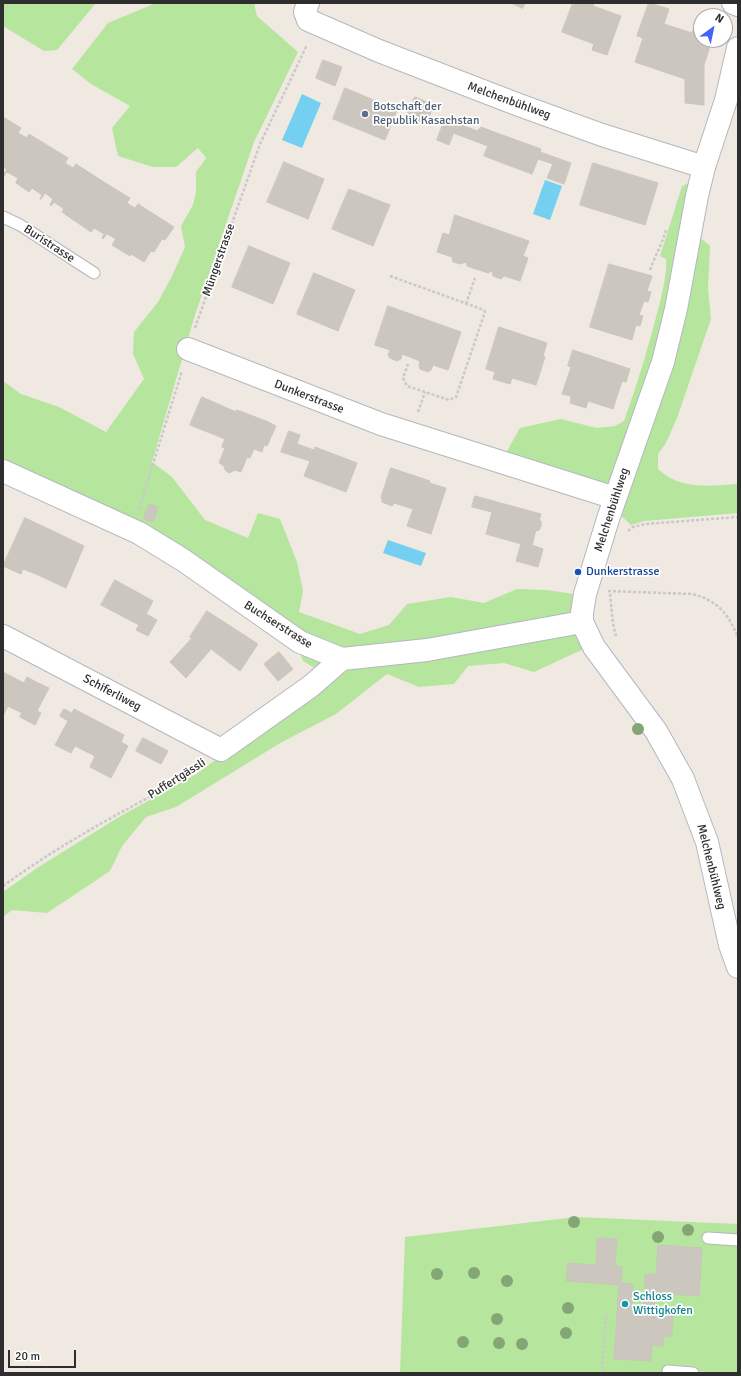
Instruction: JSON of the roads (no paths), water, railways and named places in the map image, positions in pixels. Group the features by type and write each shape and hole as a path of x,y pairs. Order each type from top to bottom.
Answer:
{"street":[{"name":"Melchenbühlweg","path":"308,3 305,12 308,20 386,54 602,135 704,167"},
{"path":"733,3 738,4"},
{"name":"Melchenbühlweg","path":"738,48 726,100 704,167 689,233 671,335 652,395 615,498 582,606 582,622 594,646 656,731 683,779 707,842 730,945 738,967"},
{"name":"Dunkerstrasse","path":"188,349 381,424 615,498"},
{"name":"Buchserstrasse","path":"3,471 132,530 183,560 300,642 342,659 426,650 582,622"},
{"name":"Schiferliweg","path":"3,636 221,750 311,686 342,659"}],"lane":[{"name":"Buristrasse","path":"3,216 20,225 94,273"},
{"path":"708,1238 738,1240"},
{"path":"668,1371 693,1373"}],"water":[{"path":"302,94 321,103 302,148 282,140"},
{"path":"545,180 562,186 550,220 533,214"},
{"path":"388,540 426,553 421,566 383,553"}],"place":[{"name":"Botschaft der Republik Kasachstan","path":"365,114"},
{"name":"Dunkerstrasse","path":"578,572"},
{"name":"Schloss Wittigkofen","path":"625,1304"}]}
